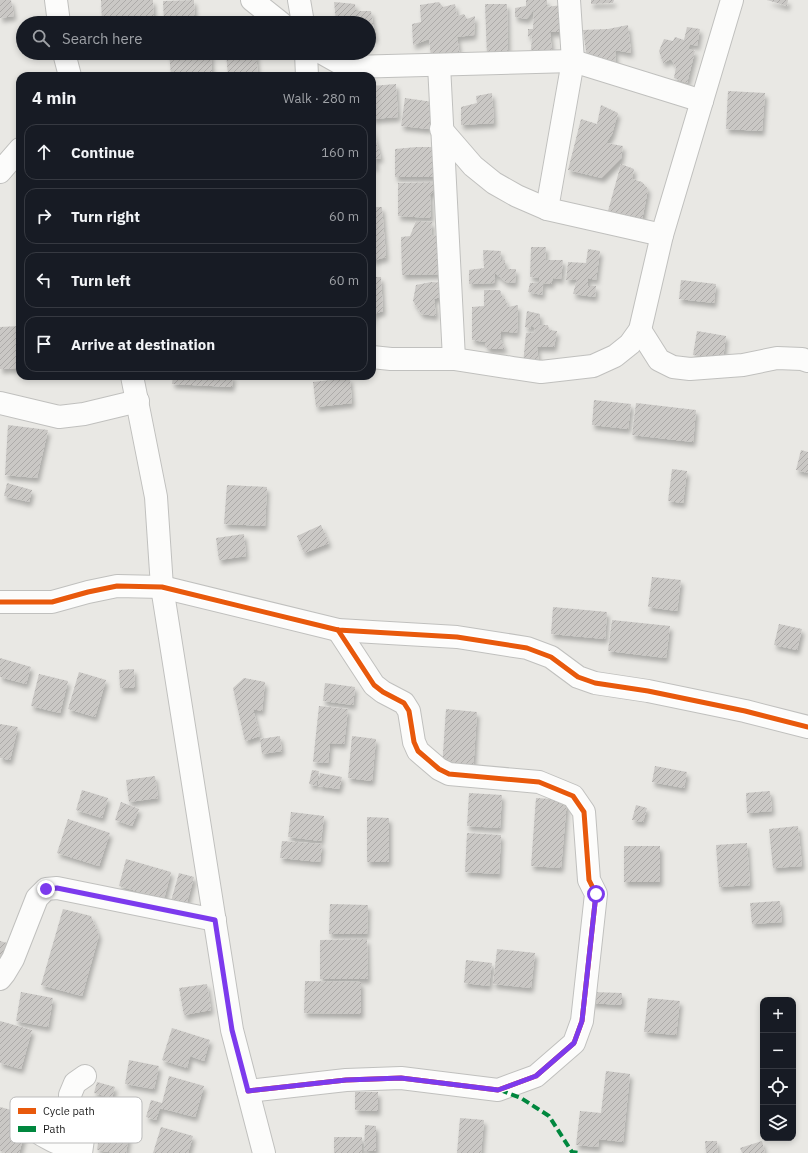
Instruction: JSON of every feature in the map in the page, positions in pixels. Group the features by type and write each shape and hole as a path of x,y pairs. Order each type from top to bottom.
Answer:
{"street":[{"path":"56,0 59,16"},
{"path":"252,0 272,16"},
{"path":"299,0 302,16"},
{"path":"547,209 574,61 569,0"},
{"path":"376,357 391,359 454,359 541,372 593,366 615,356 630,344 640,330 662,235 732,0"},
{"path":"66,60 69,72"},
{"path":"306,60 307,72"},
{"path":"334,60 350,67 574,61 702,101"},
{"path":"438,65 454,359"},
{"path":"441,129 473,166 494,183 517,196 547,209 662,235"},
{"path":"0,172 16,154"},
{"path":"640,330 659,360 672,367 690,369 743,365 777,358 802,359 808,361"},
{"path":"133,380 156,497 162,587 232,1030 264,1153"},
{"path":"0,403 59,417 84,414 138,401"},
{"path":"0,602 52,602 117,586 162,587 338,630 457,637 527,648 551,657 578,677 595,683 648,691 744,711 808,727"},
{"path":"248,1091 346,1080 401,1078 498,1090 536,1076 574,1043 582,1021 596,894 589,880 584,812 573,796 539,782 449,774 439,769 418,751 414,742 409,711 404,703 383,692 374,685 338,630"},
{"path":"0,979 13,959 37,898 46,889 57,888 215,920"},
{"path":"70,1097 75,1083 85,1076"},
{"path":"57,1143 75,1152 81,1143"}],"building":[{"path":"0,0 11,0 14,16 0,18"},
{"path":"101,0 153,0 154,16 102,16"},
{"path":"194,0 195,16 164,16 163,1"},
{"path":"526,0 547,0 547,7 561,5 561,32 550,32 552,51 531,50 532,35 528,37 528,29 533,29 534,9 527,19 515,17 515,8 526,6"},
{"path":"591,0 614,0 613,3 591,4"},
{"path":"767,0 788,0 787,6"},
{"path":"334,2 355,4 356,11 371,11 372,16 335,16"},
{"path":"439,2 443,7 455,4 457,16 464,14 467,19 475,16 474,35 457,37 460,56 431,57 429,39 413,45 412,24 421,22 420,5"},
{"path":"485,4 507,4 508,57 487,57"},
{"path":"628,25 631,53 615,50 616,62 587,58 583,30 608,29"},
{"path":"687,27 700,29 697,46 690,44 688,49 695,51 687,83 674,78 676,67 671,59 663,63 659,51 664,39 673,41 675,37 684,40"},
{"path":"170,60 211,60 212,72 171,72"},
{"path":"227,60 257,60 258,72 228,72"},
{"path":"396,84 398,117 376,119 376,86"},
{"path":"728,91 765,93 762,131 726,129"},
{"path":"492,93 494,123 461,125 461,107 477,103 476,96"},
{"path":"405,98 433,102 429,129 401,126"},
{"path":"601,105 618,113 612,134 606,143 623,146 621,159 602,178 568,170 581,119 597,124"},
{"path":"376,141 381,158 376,159"},
{"path":"438,147 441,177 395,177 395,149"},
{"path":"621,164 634,169 632,179 642,182 648,189 642,220 608,211"},
{"path":"441,182 430,195 431,218 398,216 398,183"},
{"path":"376,207 382,207 386,257 376,260"},
{"path":"416,221 432,222 431,235 445,236 447,274 402,275 401,237 410,236"},
{"path":"531,247 546,247 545,260 563,260 561,279 553,278 551,284 543,283 542,295 528,292 530,283 539,283 539,278 530,277"},
{"path":"588,249 600,251 596,280 588,278 588,286 596,286 595,297 573,294 577,279 566,280 568,262 586,263"},
{"path":"483,250 501,251 500,260 505,260 505,269 516,269 515,283 506,282 495,273 494,283 469,284 469,270 484,268"},
{"path":"376,277 381,277 383,311 376,313"},
{"path":"681,280 716,284 714,303 679,299"},
{"path":"431,282 448,283 449,294 434,299 436,316 421,314 413,301 416,285"},
{"path":"484,290 500,290 508,307 518,305 517,333 501,331 500,338 505,349 487,349 485,342 472,340 472,307 484,306"},
{"path":"527,311 540,314 540,325 548,325 549,330 557,331 554,347 537,347 539,365 523,364 526,333 534,333 535,328 531,325 530,329 525,327"},
{"path":"16,326 16,368 0,369 0,327"},
{"path":"697,331 726,336 723,359 693,355"},
{"path":"172,380 233,380 232,387 172,384"},
{"path":"350,380 352,403 316,407 313,382"},
{"path":"594,400 631,404 628,429 592,425"},
{"path":"636,403 696,410 693,442 632,435"},
{"path":"8,425 48,430 37,478 5,475"},
{"path":"801,450 808,452 808,473 796,470"},
{"path":"672,469 687,471 683,503 668,501"},
{"path":"7,483 32,490 29,502 4,496"},
{"path":"227,485 267,487 265,526 224,524"},
{"path":"321,525 329,543 304,553 297,536"},
{"path":"244,534 246,556 219,560 216,538"},
{"path":"652,577 681,580 677,611 648,607"},
{"path":"553,607 607,612 605,639 551,634"},
{"path":"612,620 670,626 666,658 608,651"},
{"path":"779,624 802,629 797,650 774,645"},
{"path":"0,658 31,667 26,684 0,677"},
{"path":"134,669 135,688 120,688 119,670"},
{"path":"79,672 106,680 95,717 68,709"},
{"path":"39,674 68,681 60,713 31,706"},
{"path":"244,678 265,682 262,711 253,709 260,736 245,741 233,688"},
{"path":"325,683 355,687 353,705 323,701"},
{"path":"319,706 348,709 344,744 330,743 328,763 313,762"},
{"path":"446,709 477,712 473,770 442,768"},
{"path":"0,724 18,727 10,760 0,758"},
{"path":"280,736 282,751 262,754 260,739"},
{"path":"352,736 376,739 372,781 348,778"},
{"path":"655,766 687,772 684,788 652,782"},
{"path":"312,770 319,771 316,786 309,784"},
{"path":"320,773 342,777 339,789 318,786"},
{"path":"155,776 158,798 129,802 126,780"},
{"path":"82,790 108,798 102,818 76,810"},
{"path":"770,791 772,811 747,813 746,793"},
{"path":"469,793 502,795 500,828 467,826"},
{"path":"536,798 567,800 561,868 531,866"},
{"path":"121,802 139,809 132,826 115,820"},
{"path":"636,805 647,808 643,822 632,820"},
{"path":"291,812 324,816 321,841 288,837"},
{"path":"367,817 389,818 389,862 367,862"},
{"path":"68,819 110,833 99,866 57,853"},
{"path":"798,826 802,866 773,868 769,829"},
{"path":"467,833 501,835 499,874 465,872"},
{"path":"282,841 322,844 320,862 280,858"},
{"path":"747,843 750,885 719,887 716,845"},
{"path":"624,846 660,846 660,882 624,882"},
{"path":"126,859 171,872 164,899 119,886"},
{"path":"179,873 194,877 186,906 171,901"},
{"path":"780,901 782,922 752,924 750,903"},
{"path":"330,904 368,905 367,934 329,934"},
{"path":"63,909 91,916 99,935 82,996 41,985"},
{"path":"367,939 368,979 320,979 320,940"},
{"path":"0,941 11,944 0,965"},
{"path":"497,949 535,953 531,988 493,984"},
{"path":"466,960 492,963 489,986 464,983"},
{"path":"305,981 361,982 361,1014 304,1013"},
{"path":"207,984 211,1010 184,1015 179,988"},
{"path":"21,992 53,998 48,1027 16,1021"},
{"path":"592,992 622,993 622,1005 591,1003"},
{"path":"648,998 680,1001 676,1035 644,1032"},
{"path":"0,1021 32,1030 21,1069 0,1063"},
{"path":"172,1028 210,1040 204,1061 190,1056 187,1068 162,1060"},
{"path":"129,1060 159,1066 154,1089 125,1084"},
{"path":"606,1071 630,1074 623,1142 599,1139 598,1147 576,1145 580,1111 601,1113"},
{"path":"169,1076 204,1086 195,1117 160,1108 156,1120 146,1117 151,1100 162,1103"},
{"path":"97,1082 115,1087 112,1097 94,1093"},
{"path":"355,1092 378,1092 378,1111 355,1110"},
{"path":"0,1107 10,1110 10,1143 22,1143 19,1153 6,1153 0,1151"},
{"path":"460,1118 484,1120 481,1153 457,1153"},
{"path":"365,1125 376,1126 376,1151 364,1151"},
{"path":"161,1127 193,1136 188,1153 153,1153"},
{"path":"334,1137 362,1137 362,1153 334,1153"},
{"path":"705,1141 717,1141 718,1153 706,1153"},
{"path":"762,1141 765,1153 742,1153 740,1148"},
{"path":"98,1143 128,1143 126,1153 97,1150"}],"marked path":[{"path":"500,1090 521,1098 549,1116 572,1152 579,1153"}],"cycle path":[{"path":"0,602 52,602 117,586 162,587 338,630 457,637 527,648 551,657 578,677 595,683 648,691 745,711 808,727"},
{"path":"248,1091 346,1080 401,1078 498,1090 536,1076 574,1043 582,1021 596,894 589,880 584,812 573,796 539,782 449,774 439,769 418,751 414,742 409,711 404,703 383,692 374,685 338,630"}],"route":[{"path":"46,889 57,888 215,920 232,1030 248,1091 346,1080 401,1078 498,1090 536,1076 574,1043 582,1021 596,894"}]}
